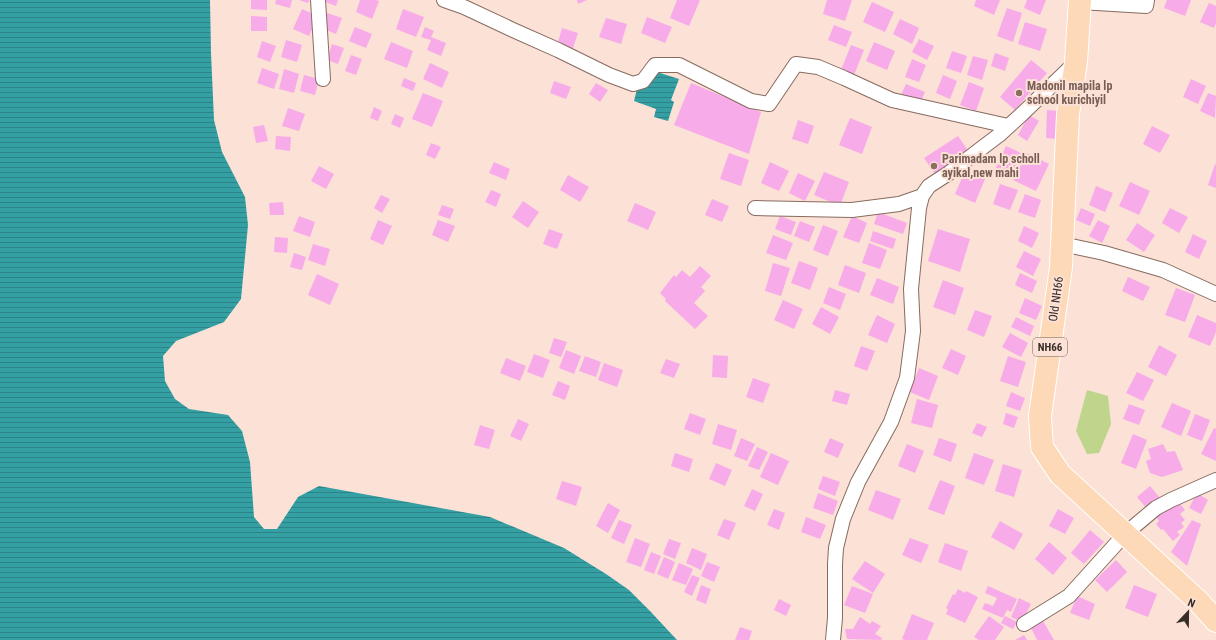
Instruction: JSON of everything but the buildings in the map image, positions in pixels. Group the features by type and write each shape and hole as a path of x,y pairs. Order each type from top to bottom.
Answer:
{"main road":[{"name":"Old NH66","path":"1080,1 1076,62 1068,114 1061,267 1040,416 1042,447 1060,474 1198,601 1216,621"}],"street":[{"path":"318,0 323,79"},
{"path":"1080,1 1146,6 1147,0"},
{"path":"450,1 609,75 633,84 643,81 655,66 679,65 751,101 769,104 796,64 818,67 892,100 1008,126"},
{"path":"833,640 835,618 836,548 843,519 858,482 891,422 907,378 913,331 911,289 919,208 922,196 929,186 949,173 1008,126 1076,62"},
{"path":"755,208 852,210 899,204 922,196"},
{"path":"1062,244 1104,253 1163,270 1216,294"},
{"path":"1024,624 1069,596 1125,534 1156,508 1170,500 1216,480"}],"green space":[{"path":"1087,390 1108,396 1111,424 1099,453 1087,454 1076,431"}],"water":[{"path":"0,0 210,0 214,120 222,152 245,197 248,225 241,299 224,322 176,341 163,356 165,381 175,399 189,409 228,415 242,431 250,462 254,517 264,529 277,529 298,497 319,486 490,517 564,548 606,574 629,590 677,640 0,640"},
{"path":"654,71 679,79 671,100 674,102 668,121 654,117 656,109 634,101 638,85 647,88"}],"place":[{"name":"Madonil mapila lp school kurichiyil","path":"1019,93"},
{"name":"Parimadam lp scholl ayikal,new mahi","path":"934,166"}]}
